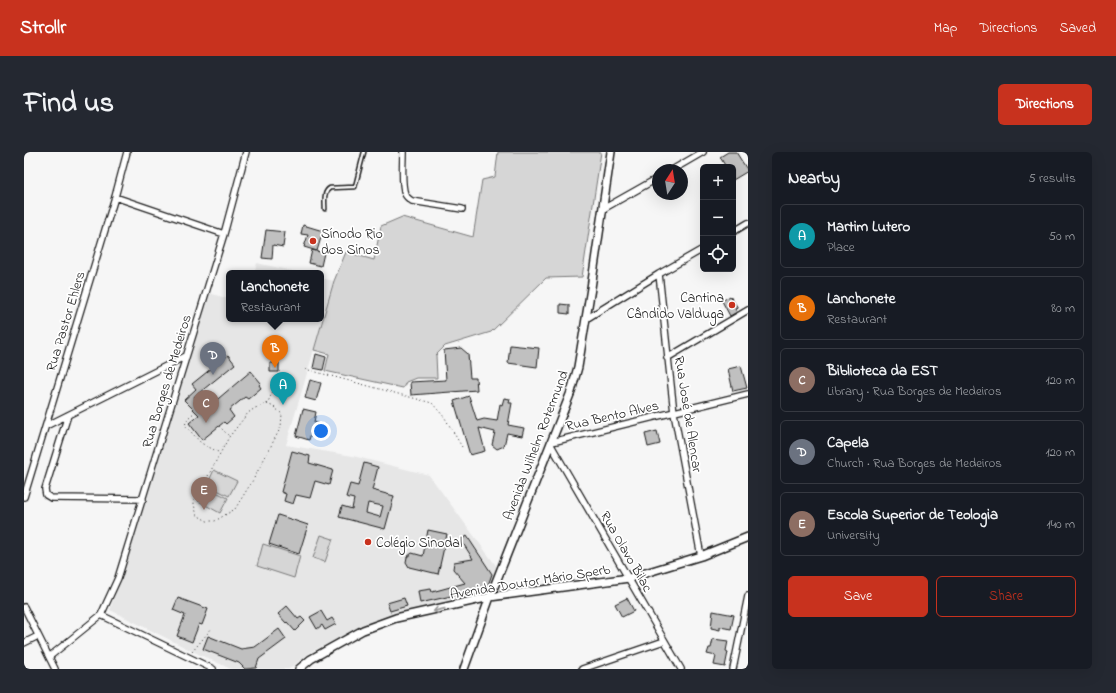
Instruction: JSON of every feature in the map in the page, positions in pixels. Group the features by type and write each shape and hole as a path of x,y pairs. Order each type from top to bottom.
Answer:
{"street":[{"name":"Rua Pastor Ehlers","path":"24,497 115,197 127,152"},
{"name":"Rua Borges de Medeiros","path":"101,615 118,578 143,499 224,234 246,152"},
{"path":"403,152 403,188 408,198 412,201 462,209"},
{"name":"Avenida Wilhelm Rotermund","path":"464,669 490,598 571,392 578,367 586,319 611,152"},
{"path":"682,164 703,152"},
{"path":"603,209 652,181"},
{"path":"115,197 224,234"},
{"path":"736,230 748,223"},
{"path":"586,319 700,251"},
{"name":"Rua José de Alencar","path":"659,274 674,413 701,556"},
{"path":"668,358 748,310"},
{"path":"46,426 186,356"},
{"name":"Rua Bento Alves","path":"552,443 748,394"},
{"path":"68,415 45,489 46,495 51,498 143,499"},
{"name":"Rua Olavo Bilac","path":"552,443 681,669"},
{"name":"Avenida Doutor Mário Sperb","path":"299,669 311,659 370,628 396,618 490,598 629,578 701,556 748,537"},
{"path":"733,669 748,596"},
{"path":"24,607 55,669"},
{"path":"48,657 101,615 213,669"},
{"path":"24,643 38,636"},
{"path":"582,669 664,641"}],"lane":[{"path":"325,209 326,192 330,188 355,187 364,152"}],"path":[{"path":"304,369 432,403 445,418 462,448"},
{"path":"267,404 272,391"},
{"path":"267,404 274,407 282,414 281,427 235,509 215,521 207,521 197,515 194,505 194,498 241,421 255,408 267,404"},
{"path":"202,406 188,418 185,425 201,443 220,454"},
{"path":"219,426 230,437"},
{"path":"188,657 212,628"}],"shaded area":[{"path":"498,152 601,152 582,277 546,278 491,332 445,346 436,355 437,378 416,378 406,382 403,388 325,371 329,354 314,350 322,322 324,322 324,316 334,281 346,252 374,260 381,226 402,217 473,237 482,180 495,177"},
{"path":"257,263 288,270 255,270"},
{"path":"324,279 334,281 324,315"},
{"path":"209,293 226,298 226,322 322,322 286,445 353,456 429,475 500,571 489,597 377,619 311,652 289,669 231,669 110,610"},
{"path":"214,470 237,481 229,496 207,485"},
{"path":"206,487 228,498 220,513 198,501"},
{"path":"321,535 333,539 325,562 313,558"},
{"path":"263,544 300,556 294,578 257,566"}],"building":[{"path":"728,152 736,152 748,171 736,178 736,164 724,164 720,157"},
{"name":"Sínodo Rio dos Sinos","path":"303,225 323,231 317,251 304,247 308,235 301,234"},
{"path":"266,230 285,232 283,247 273,245 272,259 262,258"},
{"path":"312,250 324,253 321,266 309,263"},
{"path":"730,296 738,308 735,309 737,312 730,316 722,301"},
{"path":"560,304 569,305 569,314 560,313"},
{"path":"510,345 539,348 537,367 508,363"},
{"path":"461,348 468,354 470,378 476,378 477,390 411,395 410,382 446,380 444,350"},
{"path":"316,354 326,357 323,370 313,368"},
{"path":"228,355 235,364 194,397 206,409 251,371 261,383 259,385 261,388 248,399 245,397 229,410 234,417 226,424 224,422 202,440 189,423 199,415 184,400 196,389 192,384"},
{"path":"270,363 279,363 279,372 270,372"},
{"path":"741,366 747,388 733,391 728,369"},
{"path":"310,380 321,383 316,401 305,398"},
{"path":"469,396 477,421 484,419 497,421 500,404 502,405 504,398 510,399 509,403 512,403 508,425 524,428 522,436 507,433 504,446 497,449 492,445 495,432 479,428 485,451 470,455 454,401"},
{"path":"303,409 316,412 314,422 325,425 322,436 311,433 309,440 296,436"},
{"path":"657,431 660,444 648,447 645,434"},
{"path":"292,451 310,456 309,463 333,470 329,485 315,481 310,498 296,495 293,504 284,501 286,494 281,492"},
{"path":"364,463 378,467 372,490 394,496 385,529 339,517 342,506 352,509 354,499 346,497 350,484 358,486","holes":["368,503 383,506 380,517 366,513"]},
{"path":"278,515 308,525 299,554 269,544"},
{"path":"428,530 447,534 438,574 409,567 406,562 407,557 412,553 423,556"},
{"path":"467,536 492,574 487,588 420,603 418,591 431,589 432,592 465,583 453,569 454,562 473,559 461,540"},
{"path":"178,598 208,609 202,625 199,624 192,642 177,636 185,615 173,610"},
{"path":"404,598 407,606 390,611 387,603"},
{"path":"627,598 634,611 622,617 615,604"},
{"path":"287,606 298,619 301,617 305,621 295,631 278,614"},
{"path":"321,611 327,621 332,618 336,624 325,630 322,625 317,629 310,617"},
{"path":"713,611 734,615 731,629 720,627 720,630 711,628"},
{"path":"279,629 286,639 259,659 256,668 245,669 239,663 203,649 208,636 241,649 255,647"},
{"path":"713,639 728,641 726,651 728,652 725,667 714,665 716,656 707,654 709,648 711,648"}],"place":[{"name":"Sínodo Rio dos Sinos","path":"313,241"},
{"name":"Cantina Cândido Valduga","path":"732,305"},
{"name":"Lanchonete","path":"275,368"},
{"name":"Capela","path":"213,375"},
{"name":"Martim Lutero","path":"283,405"},
{"name":"Biblioteca da EST","path":"206,423"},
{"name":"Escola Superior de Teologia","path":"204,510"},
{"name":"Colégio Sinodal","path":"368,542"}]}
